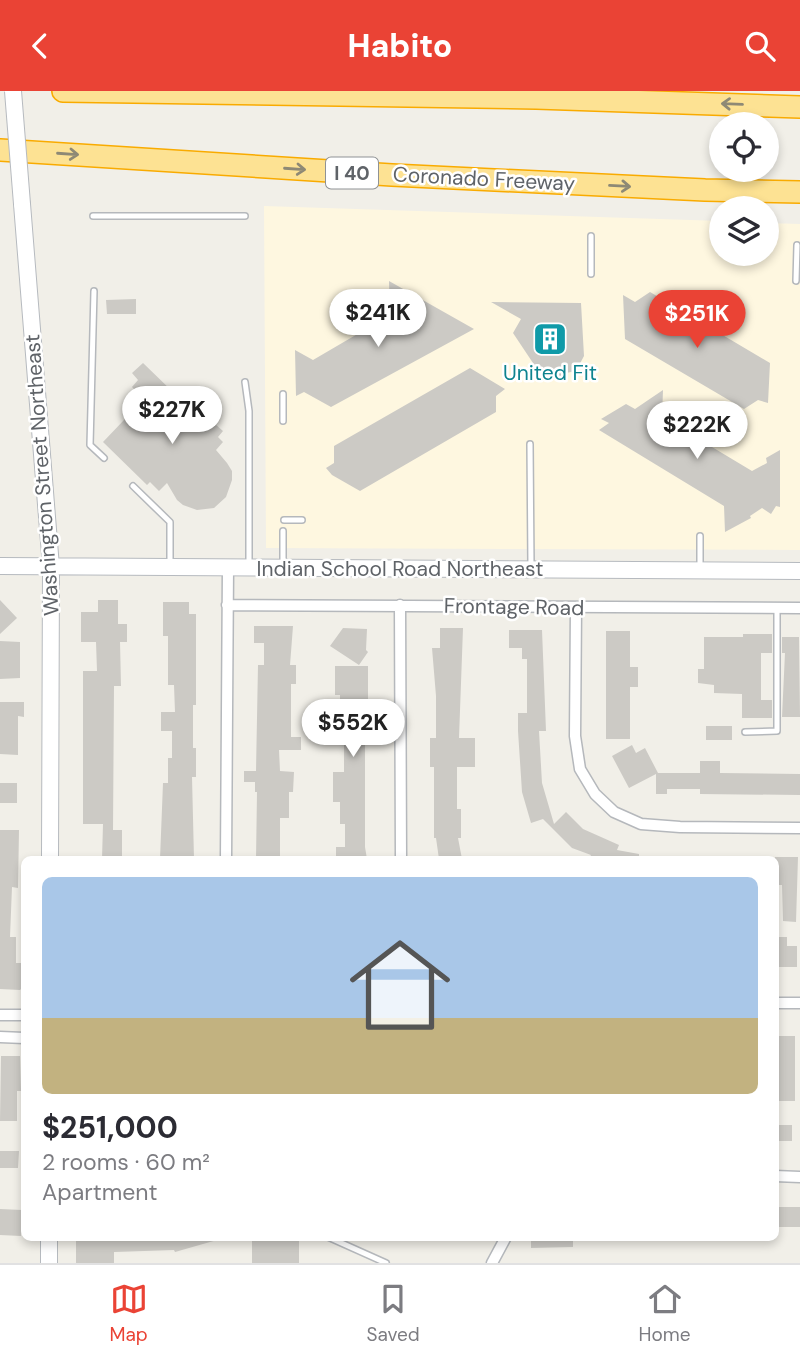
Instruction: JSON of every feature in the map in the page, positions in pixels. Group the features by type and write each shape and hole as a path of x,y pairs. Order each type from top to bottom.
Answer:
{"highway":[{"path":"63,91 536,98 800,107"},
{"path":"536,98 560,91"},
{"name":"Coronado Freeway","path":"0,150 392,175 800,192"},
{"path":"705,190 800,204"}],"street":[{"name":"Washington Street Northeast","path":"13,91 51,567 50,856"},
{"name":"Indian School Road Northeast","path":"0,566 800,571"},
{"path":"226,856 228,568"},
{"name":"Frontage Road","path":"228,605 800,608"},
{"path":"400,605 401,856"},
{"path":"576,608 575,736 580,769 595,794 614,811 642,824 800,828"},
{"path":"779,1003 800,1003"},
{"path":"0,1015 21,1015"},
{"path":"0,1037 21,1038"},
{"path":"779,1176 800,1177"},
{"path":"49,1241 49,1263"},
{"path":"492,1263 504,1241"}],"lane":[{"path":"93,216 245,216"},
{"path":"591,236 591,274"},
{"path":"796,281 797,245"},
{"path":"94,291 90,446 104,458"},
{"path":"245,381 248,411 249,568"},
{"path":"283,394 283,421"},
{"path":"530,444 531,569"},
{"path":"133,486 170,522 170,567"},
{"path":"284,520 302,520"},
{"path":"283,531 283,568"},
{"path":"700,536 700,570"},
{"path":"745,732 777,731 777,608"},
{"path":"337,1241 386,1263"}],"shaded area":[{"path":"264,206 709,221 709,266 779,266 779,223 800,224 800,550 266,548"}],"building":[{"path":"389,281 474,329 331,407 304,392 296,396 295,350 313,360 390,315"},
{"path":"650,292 770,363 768,403 758,400 744,409 625,339 623,295 635,302"},
{"path":"136,299 136,314 107,314 106,300"},
{"name":"United Fit","path":"491,302 581,303 584,356 576,371 566,373 562,382 531,366 533,363 513,333 521,319"},
{"path":"143,363 204,422 208,418 223,431 218,437 223,442 216,450 232,471 232,480 226,497 214,508 197,510 183,505 167,483 159,491 150,482 147,485 103,442 144,399 132,387 138,380 132,373"},
{"path":"470,368 505,389 496,396 496,412 360,491 332,475 326,468 334,463 334,446"},
{"path":"663,390 662,417 752,471 767,463 766,458 780,450 780,507 776,506 771,514 762,508 750,516 751,518 725,532 724,506 599,430 609,423 601,419 626,404 635,409"},
{"path":"0,600 17,618 0,634"},
{"path":"98,600 118,600 118,624 127,624 127,642 120,642 121,686 114,686 113,830 122,830 122,856 102,856 103,824 83,824 83,671 97,671 96,642 81,642 81,612 98,612"},
{"path":"163,602 189,602 189,614 196,614 193,748 196,748 196,777 192,777 194,856 160,856 163,783 168,783 168,758 172,758 172,731 161,731 161,712 175,712 174,685 168,685 168,636 163,636"},
{"path":"254,626 293,626 290,665 296,665 296,684 291,684 291,737 301,737 301,750 279,750 280,771 294,772 293,792 289,792 289,818 280,818 280,856 256,856 257,792 255,782 244,782 244,771 256,771 258,665 264,665 264,643 254,643"},
{"path":"343,628 367,629 368,652 359,665 330,646"},
{"path":"440,628 463,628 459,738 475,738 475,767 457,767 457,809 461,809 461,838 458,838 461,856 439,856 434,838 434,767 430,767 430,738 436,738 436,696 432,648 440,648"},
{"path":"509,630 542,630 546,731 539,731 542,783 554,824 566,812 583,829 619,845 617,850 639,856 590,856 572,848 543,819 531,823 522,792 518,731 518,713 527,713 527,659 522,659 522,648 509,648"},
{"path":"606,631 630,631 630,667 638,667 638,687 630,687 630,739 606,739"},
{"path":"743,634 772,634 772,653 761,653 761,700 772,700 772,718 742,718 742,694 714,693 714,685 698,683 698,669 704,669 704,637 743,637"},
{"path":"782,637 799,637 800,717 782,717 785,653 782,653"},
{"path":"0,641 20,642 20,678 0,679"},
{"path":"335,666 368,666 368,719 372,719 372,731 365,731 366,856 336,856 336,847 345,847 345,824 340,824 340,802 333,802 333,772 344,772 344,720 340,720 340,695 335,695"},
{"path":"0,702 24,702 24,717 18,716 18,755 0,754"},
{"path":"706,726 732,726 732,740 706,740"},
{"path":"632,745 636,753 645,748 658,773 700,773 700,761 720,761 720,773 800,774 800,795 700,794 700,789 667,789 667,794 656,794 656,774 629,788 612,756"},
{"path":"0,783 17,783 17,803 0,803"},
{"path":"0,830 19,830 18,888 12,887 10,937 16,937 16,963 21,963 21,989 0,989"},
{"path":"779,857 798,857 796,922 783,921 782,885 779,885"},
{"path":"779,937 787,937 787,946 797,946 797,967 779,967"},
{"path":"779,1036 795,1036 795,1101 779,1101"},
{"path":"1,1056 20,1056 21,1091 17,1091 17,1121 0,1121"},
{"path":"779,1125 792,1125 792,1141 779,1141"},
{"path":"0,1151 19,1151 18,1168 0,1168"},
{"path":"779,1207 800,1207 800,1227 779,1227"},
{"path":"0,1209 21,1210 21,1236 0,1235"},
{"path":"76,1241 214,1241 175,1252 114,1252 114,1263 76,1263"},
{"path":"252,1241 299,1241 299,1263 252,1263"},
{"path":"531,1241 573,1241 573,1247 531,1248"}],"place":[{"name":"United Fit","path":"550,339"}]}
